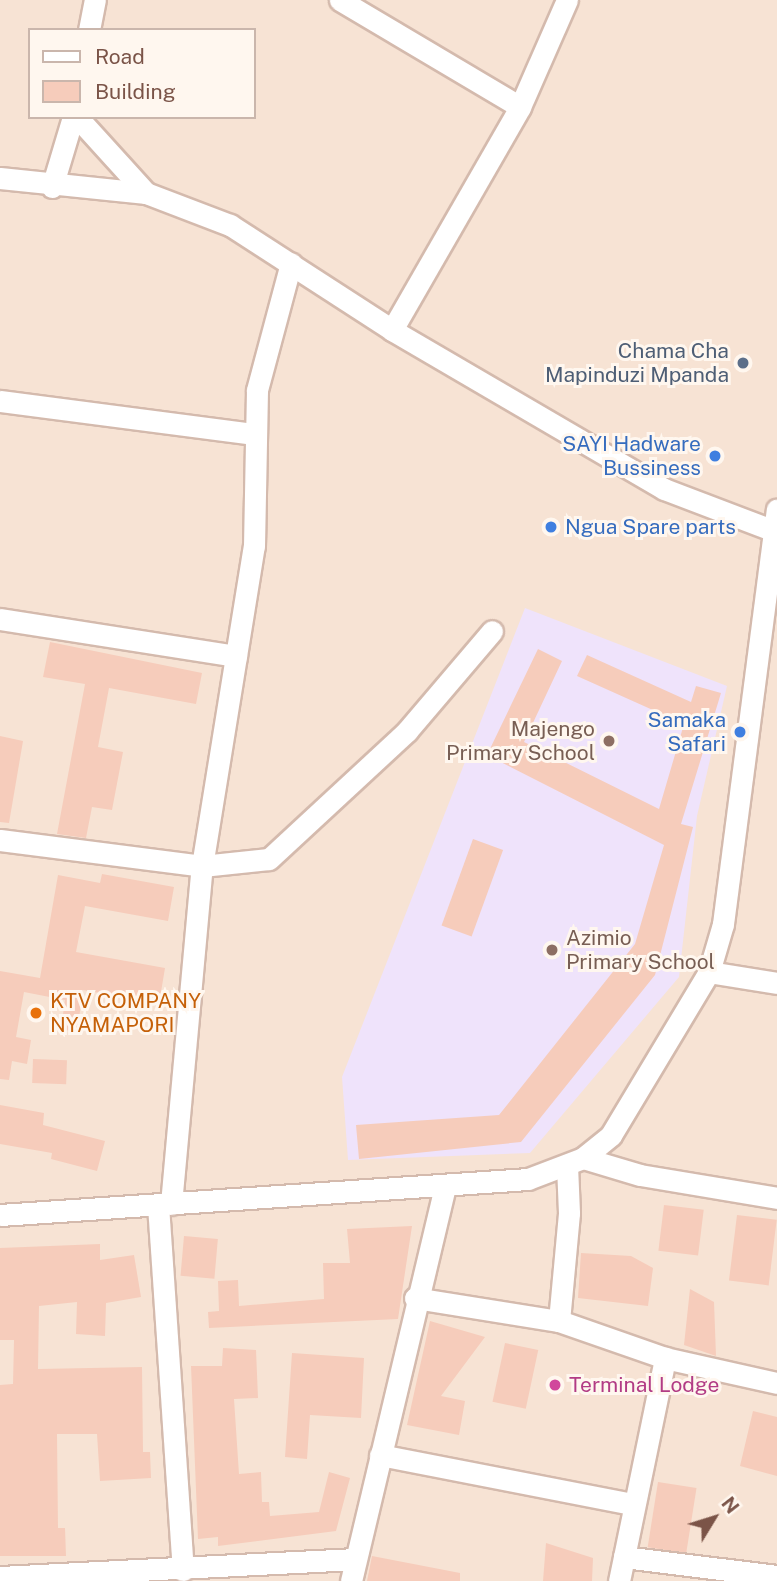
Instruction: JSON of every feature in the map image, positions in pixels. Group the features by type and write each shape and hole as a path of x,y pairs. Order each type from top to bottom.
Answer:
{"street":[{"path":"89,28 95,0"},
{"path":"340,0 520,107"},
{"path":"392,330 520,107 567,0"},
{"path":"52,187 74,119"},
{"path":"77,119 146,193"},
{"path":"0,178 52,187 146,193 230,225 392,330 664,488 775,531"},
{"path":"183,1570 164,1204 202,866 254,546 254,434 257,390 291,263"},
{"path":"0,401 254,434"},
{"path":"0,1214 528,1180 575,1162 630,1109 709,971 723,924 777,509"},
{"path":"0,619 236,656"},
{"path":"0,840 202,866 253,863 280,854 368,762 407,731 492,631"},
{"path":"709,971 777,983"},
{"path":"575,1162 777,1198"},
{"path":"559,1321 575,1162"},
{"path":"351,1581 415,1298 445,1186"},
{"path":"415,1298 559,1321 666,1358 777,1383"},
{"path":"619,1581 631,1504 666,1358"},
{"path":"380,1455 631,1504"},
{"path":"624,1557 777,1577"},
{"path":"0,1577 183,1570 355,1559"}],"shaded area":[{"path":"0,0 777,0 777,1581 0,1581"},
{"path":"525,608 727,686 697,816 679,977 530,1153 348,1160 342,1077"}],"building":[{"path":"50,642 202,673 196,704 109,688 98,747 123,752 112,810 92,807 86,838 57,834 85,684 43,677"},
{"path":"538,649 562,661 524,742 659,809 684,724 577,676 587,655 691,702 696,686 721,693 681,824 693,827 655,975 521,1142 359,1159 356,1125 499,1115 635,944 664,845 487,755"},
{"path":"0,736 23,741 9,823 0,822"},
{"path":"473,839 503,850 472,936 442,925"},
{"path":"102,874 174,887 168,921 85,906 76,952 165,968 159,1004 83,990 77,1032 61,1029 65,1000 24,992 16,1037 31,1040 27,1064 12,1061 9,1080 0,1079 0,971 40,978 58,875 100,883"},
{"path":"33,1059 67,1060 66,1084 32,1083"},
{"path":"0,1105 44,1113 43,1125 105,1141 97,1171 51,1159 52,1153 0,1144"},
{"path":"664,1205 704,1210 698,1256 658,1251"},
{"path":"737,1215 777,1220 769,1285 729,1281"},
{"path":"412,1226 398,1319 209,1328 208,1312 219,1311 218,1281 238,1280 239,1306 324,1299 323,1263 350,1263 347,1229"},
{"path":"184,1236 218,1239 214,1279 181,1276"},
{"path":"100,1244 100,1260 134,1255 141,1297 106,1303 105,1336 76,1334 77,1302 39,1306 38,1369 142,1367 143,1452 150,1452 151,1478 100,1481 97,1434 57,1434 58,1528 65,1528 66,1556 0,1556 0,1385 13,1384 14,1340 0,1340 0,1248"},
{"path":"581,1253 631,1256 653,1268 648,1306 578,1298"},
{"path":"690,1289 714,1302 716,1356 684,1345"},
{"path":"430,1321 485,1337 441,1396 465,1401 459,1435 407,1425"},
{"path":"505,1343 538,1350 526,1409 493,1402"},
{"path":"223,1348 256,1350 258,1398 234,1399 239,1474 261,1472 262,1502 269,1502 270,1516 319,1512 329,1472 350,1478 336,1531 218,1546 218,1537 198,1539 191,1366 222,1366"},
{"path":"292,1353 364,1358 361,1418 310,1415 307,1459 285,1457"},
{"path":"753,1411 777,1417 777,1476 740,1466"},
{"path":"658,1482 697,1488 686,1553 648,1547"},
{"path":"546,1543 593,1558 592,1581 543,1581"},
{"path":"372,1556 460,1573 460,1581 367,1581"}],"place":[{"name":"Chama Cha Mapinduzi Mpanda","path":"743,363"},
{"name":"SAYI Hadware Bussiness","path":"715,456"},
{"name":"Ngua Spare parts","path":"551,527"},
{"name":"Samaka Safari","path":"740,732"},
{"name":"Majengo Primary School","path":"609,741"},
{"name":"Azimio Primary School","path":"552,950"},
{"name":"KTV COMPANY NYAMAPORI","path":"36,1013"},
{"name":"Terminal Lodge","path":"555,1385"}]}
